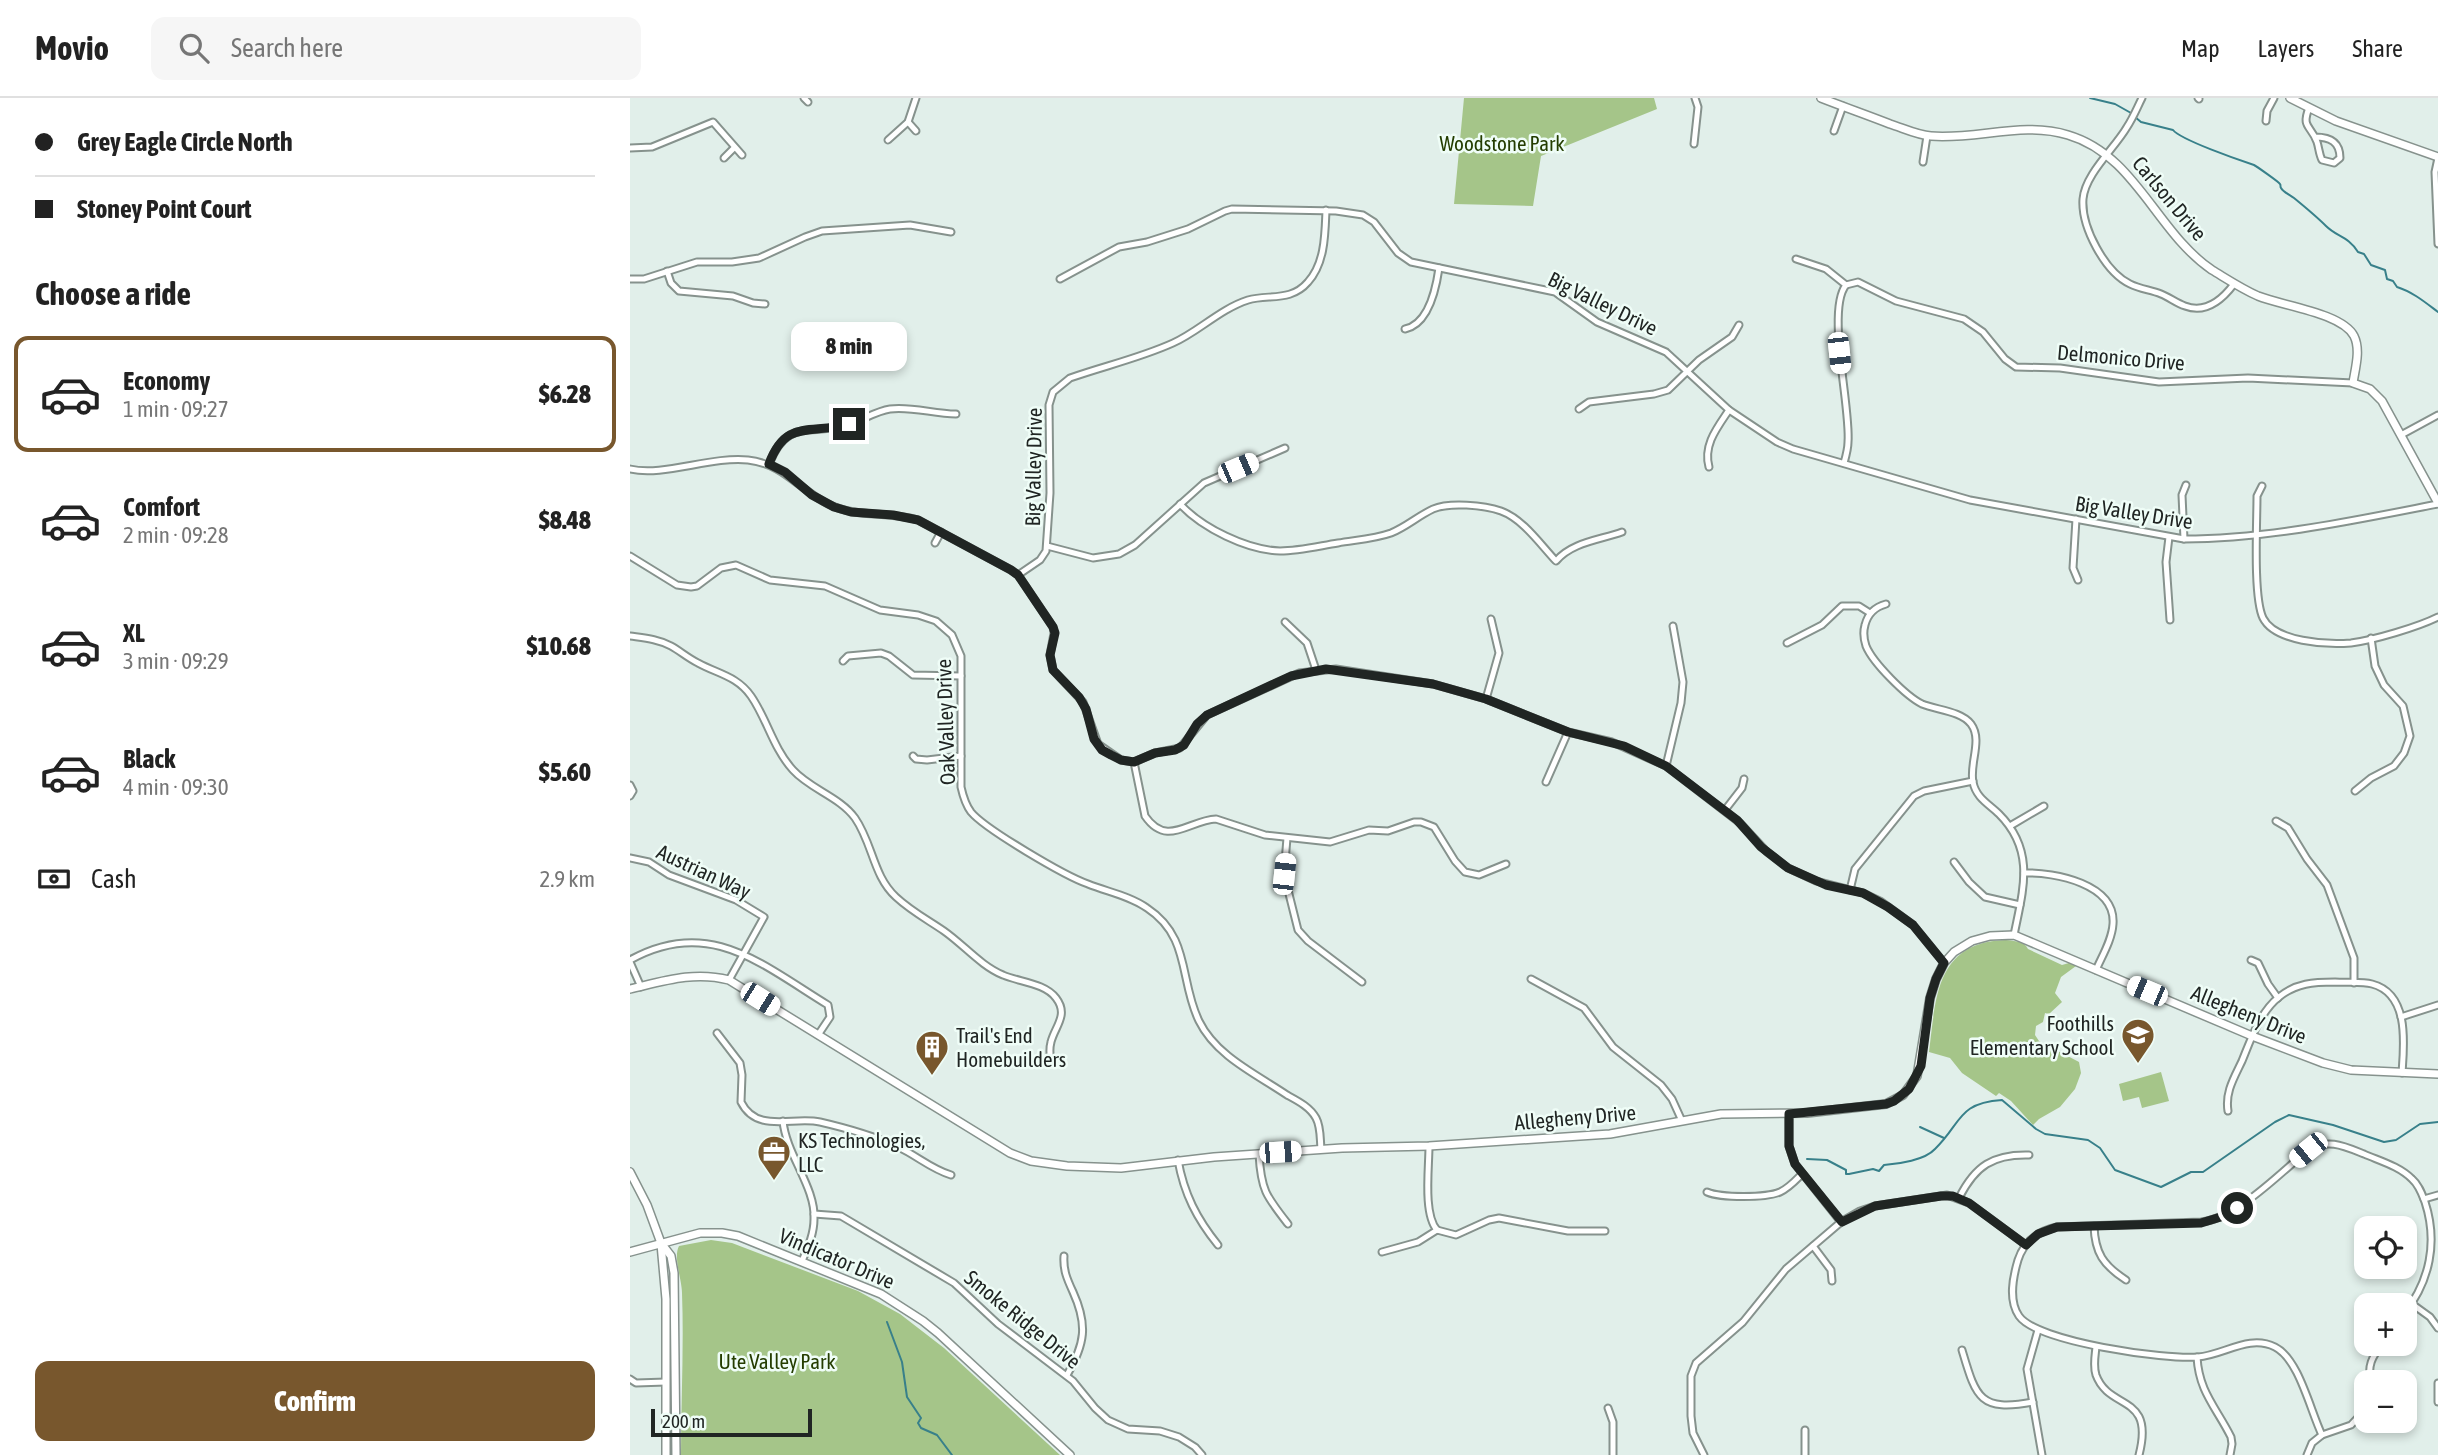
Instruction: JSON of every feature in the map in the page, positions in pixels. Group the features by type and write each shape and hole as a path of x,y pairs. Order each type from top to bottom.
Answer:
{"street":[{"path":"888,140 908,122 916,98"},
{"path":"1694,145 1698,107 1695,98"},
{"name":"Carlson Drive","path":"1821,98 1927,136 2045,130 2087,142 2107,155 2128,175 2184,246 2207,266 2259,296 2333,320 2348,328 2357,346 2353,383"},
{"path":"2142,98 2128,126 2088,181 2083,208 2097,248 2116,274 2131,285 2165,295 2192,308 2216,303 2234,284"},
{"path":"2266,121 2267,111 2274,98"},
{"path":"2290,98 2360,130 2438,157 2435,172 2438,244"},
{"path":"1834,131 1843,106"},
{"path":"2309,108 2305,119 2306,126 2315,137 2322,160 2334,163 2340,158 2340,151 2332,140 2315,137"},
{"path":"630,148 658,145 713,122 742,155"},
{"path":"908,122 916,131"},
{"path":"1923,162 1927,136"},
{"path":"724,159 734,148"},
{"path":"1060,279 1110,250 1188,229 1225,211 1326,210"},
{"name":"Big Valley Drive","path":"1018,575 1040,560 1047,546 1050,493 1048,412 1051,397 1058,386 1070,377 1174,342 1244,302 1286,296 1302,288 1309,281 1320,258 1325,236 1326,210 1363,215 1374,222 1404,258 1555,292 1597,322 1661,349 1688,370 1729,410 1777,442 1957,497 2184,539 2346,522 2438,503"},
{"path":"630,279 644,279 705,261 732,262 759,258 822,232 910,225 951,232"},
{"name":"Delmonico Drive","path":"1796,260 1826,269 1846,285 1858,282 1908,305 1964,319 1983,332 2005,359 2016,367 2060,368 2159,382 2249,378 2353,383"},
{"path":"1405,329 1415,326 1428,307 1436,289 1439,268"},
{"path":"667,271 671,282 679,291 733,296 765,304"},
{"path":"1844,463 1849,441 1839,353 1840,297 1846,285"},
{"path":"1579,409 1589,402 1668,390 1708,352 1732,337 1739,325"},
{"path":"2353,383 2362,385 2377,395 2438,503"},
{"path":"769,464 778,444 799,431 839,427 891,408 956,414"},
{"path":"1709,467 1706,456 1708,446 1729,410"},
{"path":"2401,435 2438,415"},
{"path":"1047,546 1084,557 1110,557 1135,545 1204,483 1285,448"},
{"path":"630,469 647,471 733,459 769,464 785,472 812,495 834,507 858,513 910,518 1018,575 1053,627 1055,633 1050,663 1057,676 1083,702 1098,744 1114,757 1134,762 1155,753 1180,748 1207,715 1291,676 1336,669 1422,682 1486,699 1568,732 1612,742 1666,766 1725,810 1746,828 1767,852 1788,868 1826,885 1872,897 1908,921 1944,963"},
{"path":"2184,539 2182,495 2186,485"},
{"path":"2262,486 2257,496 2259,608 2266,624 2273,631 2290,638 2338,643 2371,638 2438,617"},
{"path":"1180,504 1194,518 1213,530 1276,551 1387,534 1431,510 1446,505 1494,509 1513,517 1556,561 1564,551 1573,547 1622,532"},
{"path":"2076,519 2073,568 2078,580"},
{"path":"935,543 941,532"},
{"path":"2169,537 2166,562 2170,620"},
{"name":"Oak Valley Drive","path":"630,556 684,587 697,586 722,568 736,565 769,580 825,586 880,610 936,621 952,635 961,656 961,787 964,801 978,820 1063,872 1087,884 1136,901 1163,921 1179,947 1195,1013 1205,1031 1227,1055 1309,1110 1320,1127 1321,1149"},
{"path":"1886,604 1878,606 1870,613 1864,630 1867,649 1902,688 1924,705 1964,718 1972,726 1976,736 1973,781 1982,799 2010,826 2020,843 2024,873 2014,936"},
{"path":"1787,643 1822,625 1842,606 1859,606 1870,613"},
{"path":"1486,699 1499,653 1491,619"},
{"path":"1285,622 1307,643 1316,670"},
{"path":"1666,766 1681,703 1683,682 1674,626"},
{"path":"630,636 664,643 698,663 728,675 745,689 757,706 784,759 799,776 852,814 866,837 883,881 907,907 949,935 1000,975 1042,988 1054,996 1059,1002 1062,1015 1050,1044 1051,1063"},
{"path":"2355,791 2371,778 2394,766 2404,753 2410,736 2403,706 2384,685 2375,666 2371,638"},
{"path":"843,661 848,656 881,653 913,675 961,676"},
{"path":"1546,782 1568,732"},
{"path":"913,756 927,760 961,756"},
{"path":"1134,762 1142,807 1149,822 1162,830 1177,831 1216,819 1257,834 1330,842 1369,830 1388,831 1421,822 1434,827 1465,872 1479,875 1506,864"},
{"path":"1725,810 1742,788 1744,779"},
{"path":"1850,890 1855,869 1914,796 1924,791 1973,781"},
{"path":"630,785 633,791 631,795 639,801"},
{"path":"2010,826 2044,806"},
{"path":"2276,821 2288,828 2306,859 2327,884 2354,958 2354,983"},
{"path":"1287,838 1284,874 1298,930 1308,941 1362,982"},
{"name":"Austrian Way","path":"630,858 649,862 669,875 736,900 764,917 744,954"},
{"path":"1954,862 1969,883 1985,897 2020,905"},
{"path":"2024,873 2049,873 2087,886 2108,902 2113,926 2096,970"},
{"path":"902,916 907,907"},
{"name":"Allegheny Drive","path":"630,989 693,975 729,980 1020,1158 1067,1166 1101,1168 1321,1149 1429,1146 1610,1134 1721,1114 1789,1114 1886,1104 1909,1089 1921,1066 1930,998 1944,963 1954,952 1972,941 1990,936 2014,936 2252,1037 2323,1063 2351,1070 2438,1074"},
{"path":"641,986 630,961 660,946 712,943 744,954 828,1005 831,1017 818,1035"},
{"path":"729,980 744,954"},
{"path":"2251,960 2258,963 2278,998"},
{"path":"1531,979 1584,1008 1613,1047 1661,1085 1672,1099 1682,1121"},
{"path":"2228,1111 2226,1098 2267,1009 2292,988 2313,982 2372,984 2384,990 2401,1017 2404,1031 2402,1073"},
{"path":"2401,1017 2438,1005"},
{"path":"718,1033 740,1063 740,1097 744,1108 754,1118 761,1121 821,1122 905,1150 939,1171 951,1175"},
{"path":"1789,1114 1791,1154 1802,1174 1842,1222"},
{"path":"783,1121 786,1138 814,1214 811,1238 802,1261"},
{"path":"2322,1435 2312,1416 2294,1365 2282,1351 2268,1344 2251,1343 2197,1357 2096,1347 2038,1330 2021,1320 2012,1301 2017,1265 2026,1245 2038,1234 2051,1228 2201,1223 2216,1219 2237,1208 2308,1150 2319,1144 2332,1143 2398,1168 2416,1182 2431,1222 2432,1241 2423,1285 2417,1295"},
{"path":"1429,1146 1429,1211 1437,1230 1456,1235 1499,1218 1568,1231 1605,1231"},
{"path":"1259,1154 1264,1191 1288,1224"},
{"path":"1959,1198 1971,1177 1984,1166 2009,1156 2029,1155"},
{"path":"1178,1160 1192,1208 1218,1245"},
{"path":"630,1172 662,1243 671,1256 674,1273 676,1455"},
{"path":"1707,1192 1716,1196 1770,1195 1784,1190 1802,1174"},
{"path":"2424,1199 2438,1195"},
{"path":"1704,1455 1697,1444 1691,1423 1693,1370 1701,1358 1743,1322 1786,1269 1842,1222 1875,1206 1941,1196 1959,1198 2026,1245"},
{"name":"Smoke Ridge Drive","path":"814,1214 841,1216 954,1283 998,1324 1067,1375 1108,1420 1128,1429 1179,1437 1202,1455"},
{"path":"2094,1226 2094,1242 2101,1258 2126,1280"},
{"path":"1382,1252 1418,1242 1437,1230"},
{"name":"Vindicator Drive","path":"630,1252 700,1233 722,1233 738,1236 881,1294 923,1321 1070,1455"},
{"path":"662,1243 666,1299 666,1455"},
{"path":"1813,1246 1831,1270 1832,1281"},
{"path":"1064,1255 1063,1269 1079,1304 1083,1321 1080,1349 1067,1375"},
{"path":"2417,1308 2430,1317 2438,1328"},
{"path":"2038,1330 2027,1369 2042,1455"},
{"path":"2096,1347 2094,1364 2098,1379 2112,1394 2131,1406 2140,1419 2143,1435 2139,1455"},
{"path":"1962,1350 1972,1383 1986,1400 2006,1406 2033,1402"},
{"path":"2197,1357 2199,1378 2205,1395 2231,1437 2230,1455"},
{"path":"630,1379 636,1383 666,1382"},
{"path":"2438,1383 2438,1402"},
{"path":"1608,1408 1614,1422 1614,1455"},
{"path":"2306,1455 2312,1443 2322,1435 2354,1422"},
{"path":"1805,1430 1805,1455"}],"green space":[{"name":"Woodstone Park","path":"1464,98 1654,98 1657,109 1541,156 1533,206 1454,204"},
{"path":"2006,940 2021,943 2062,965 2069,963 2076,966 2061,977 2055,993 2062,1002 2049,1014 2045,1013 2043,1022 2036,1026 2035,1035 2039,1041 2079,1062 2081,1073 2075,1089 2060,1107 2033,1125 2011,1101 1999,1093 1996,1096 1962,1073 1950,1058 1929,1052 1938,993 1953,962 1965,951 1983,943"},
{"path":"2161,1072 2169,1101 2142,1108 2139,1097 2123,1101 2119,1084"},
{"name":"Ute Valley Park","path":"711,1240 732,1243 858,1291 900,1314 944,1348 1060,1455 681,1455 683,1313 677,1251 679,1246"}],"waterway":[{"path":"2090,98 2115,104 2131,113"},
{"path":"2135,117 2141,122 2173,130 2198,144 2256,166 2279,183 2283,191 2330,230 2364,254 2371,265 2385,270 2387,279 2438,312"},
{"path":"1807,1159 1827,1160 1846,1170 1846,1174 1873,1169 1879,1171 1884,1165 1911,1161 1931,1153 1968,1110 1976,1105 2002,1100 2045,1134 2088,1140 2100,1148 2115,1170 2161,1187 2191,1172 2203,1172 2289,1115 2333,1125 2384,1142 2396,1140 2420,1124 2438,1122"},
{"path":"1920,1127 1944,1138"},
{"path":"887,1322 902,1362 907,1397 921,1418 918,1423 921,1428 937,1435 952,1455"}],"place":[{"name":"Foothills Elementary School","path":"2138,1065"},
{"name":"Trail's End Homebuilders","path":"932,1077"},
{"name":"KS Technologies, LLC","path":"774,1182"}],"route":[{"path":"849,424 790,434 778,444 769,464 785,472 812,495 834,507 851,512 918,520 1018,575 1053,627 1055,633 1050,663 1053,670 1083,702 1094,739 1102,750 1114,757 1134,762 1155,753 1175,750 1184,745 1197,724 1207,715 1307,671 1336,669 1433,684 1486,699 1568,732 1624,746 1666,766 1737,820 1761,847 1788,868 1826,885 1863,893 1880,901 1908,921 1944,963 1930,998 1921,1066 1914,1083 1903,1095 1886,1104 1789,1114 1789,1146 1795,1164 1842,1222 1875,1206 1947,1195 1969,1203 2026,1245 2043,1231 2057,1227 2201,1223 2224,1216 2237,1208"}]}
